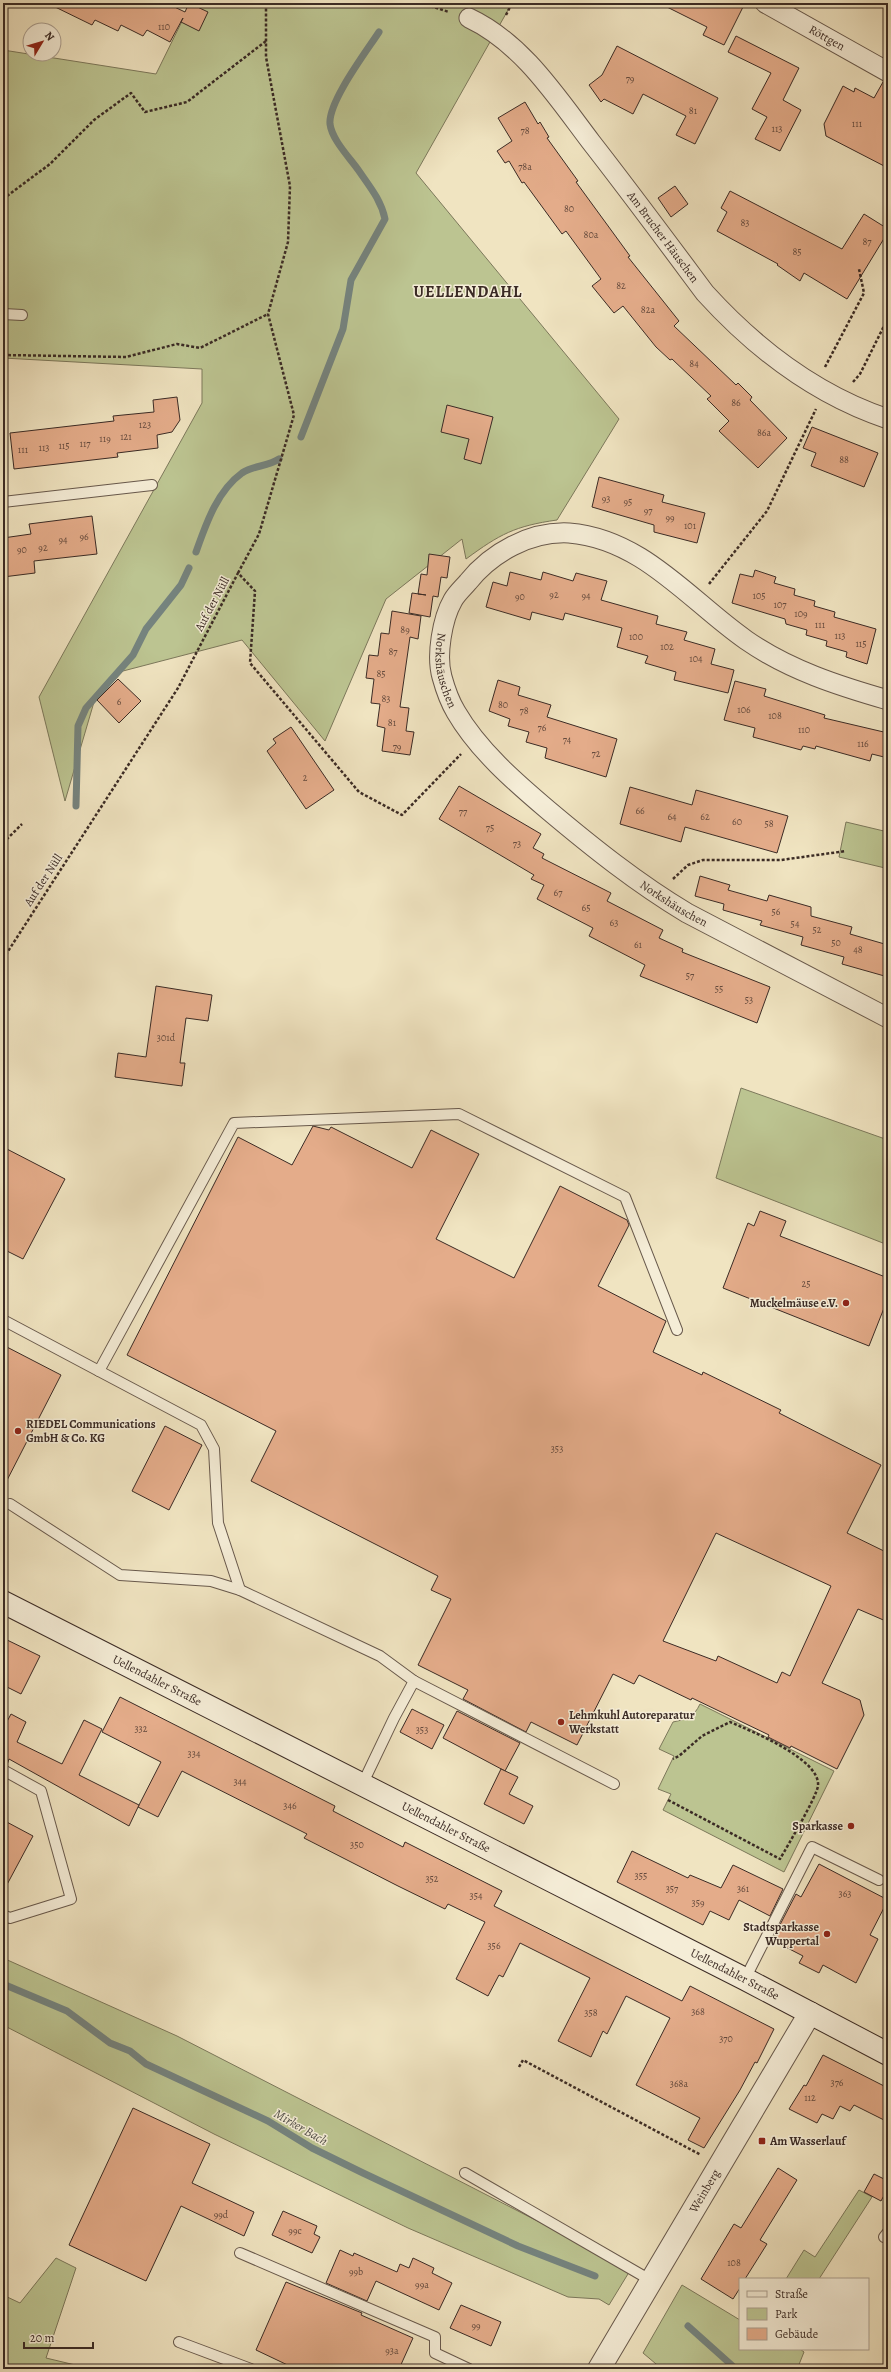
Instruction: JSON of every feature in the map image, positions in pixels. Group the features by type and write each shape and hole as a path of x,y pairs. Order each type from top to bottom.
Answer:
{"main road":[{"name":"Uellendahler Straße","path":"3,1602 745,1979 888,2054"},
{"name":"Weinberg","path":"599,2369 810,2013"}],"street":[{"name":"Röttgen","path":"765,3 888,72"},
{"name":"Am Brucher Häuschen","path":"469,18 487,27 498,35 548,84 705,293 727,317 786,367 827,391 888,418"},
{"name":"Norkshäuschen","path":"888,700 853,690 804,672 748,641 695,601 651,563 612,543 569,533 536,537 506,548 479,568 452,600 439,645 442,676 455,711 475,740 518,784 593,847 657,894 687,913 888,1018"}],"lane":[{"path":"3,314 22,315"},
{"path":"3,502 152,485"},
{"path":"99,1370 234,1123 459,1114 625,1197 677,1330"},
{"path":"3,1320 201,1424 214,1449 218,1523 240,1590"},
{"path":"10,1504 120,1575 211,1581 240,1590 380,1656 414,1681 614,1784"},
{"path":"362,1785 391,1723 414,1681"},
{"path":"3,1770 41,1791 71,1899 10,1918 3,1915"},
{"path":"745,1979 812,1847 879,1880"},
{"path":"465,2173 652,2281"},
{"path":"240,2253 435,2337 435,2353 469,2369"},
{"path":"179,2342 251,2369"}],"path":[{"path":"238,573 259,534 294,415 268,314 288,242 290,186 266,57 266,3"},
{"path":"421,3 469,18"},
{"path":"508,11 512,3"},
{"path":"3,199 50,164 94,120 131,93 145,112 187,102 266,40"},
{"path":"695,601 767,512 827,391 864,293 859,269"},
{"path":"3,355 126,357 177,344 200,348 268,314"},
{"path":"827,391 860,374 888,318"},
{"name":"Auf der Nüll","path":"3,959 178,688 238,573 255,591 250,663 359,792 402,815 475,740"},
{"path":"3,843 22,824"},
{"path":"657,894 688,866 702,860 781,860 846,851"},
{"path":"668,1800 780,1860 818,1786 815,1772 802,1758 730,1722 702,1736 679,1756 673,1759"},
{"path":"519,2067 523,2060 720,2165"}],"green space":[{"path":"191,3 512,3 416,173 619,419 557,520 542,522 508,532 466,559 462,539 386,599 325,741 242,640 123,671 94,702 65,801 39,697 202,403 202,369 3,358 3,50 22,53 22,62 62,62 62,59 156,74"},
{"path":"846,822 888,832 888,856 885,868 839,857"},
{"path":"741,1088 888,1140 888,1245 716,1178"},
{"path":"700,1704 834,1771 784,1872 663,1810 671,1794 658,1789 674,1756 659,1749 673,1722 693,1715"},
{"path":"3,1958 177,2036 631,2269 609,2305 599,2299 568,2297 408,2228 214,2134 3,2025"},
{"path":"859,2190 872,2197 820,2278 787,2278 804,2250 815,2257"},
{"path":"56,2258 76,2268 46,2358 92,2369 24,2369 3,2365 3,2295 20,2303"},
{"path":"682,2285 739,2319 739,2350 801,2350 804,2352 798,2367 800,2369 662,2369 643,2353"}],"building":[{"path":"47,3 166,3 185,12 189,3 208,12 199,31 181,22 183,18 170,42 147,30 143,36 121,25 118,31 95,20 92,25"},
{"path":"659,3 745,3 724,45 703,35 707,27"},
{"path":"736,36 799,68 783,100 801,110 780,151 755,139 767,117 752,109 771,73 728,52"},
{"path":"617,46 718,98 695,144 676,135 686,116 643,94 633,114 604,99 601,102 589,85 602,75"},
{"path":"883,82 888,83 888,168 826,136 824,124 843,86 854,92 855,88 874,98"},
{"path":"525,102 538,124 540,122 549,137 547,138 578,181 576,182 630,256 628,257 679,321 674,326 736,385 738,383 752,397 750,400 787,438 758,468 719,431 729,421 707,399 711,396 672,359 670,360 656,347 623,306 614,313 592,286 601,279 566,231 562,234 524,182 522,183 509,161 505,163 497,151 512,141 498,118"},
{"path":"675,186 688,204 671,217 658,198"},
{"path":"730,191 842,249 864,214 888,229 888,232 847,299 804,273 800,281 777,265 778,264 717,231 727,212 721,208"},
{"path":"177,397 180,420 172,432 157,435 158,448 117,453 118,457 14,469 10,433 114,421 113,416 154,412 153,400"},
{"path":"447,405 493,417 481,464 464,459 469,439 441,432"},
{"path":"812,427 878,453 864,487 811,466 816,453 803,448"},
{"path":"599,477 664,495 662,502 705,513 697,543 654,532 654,525 592,507"},
{"path":"92,516 97,554 34,561 35,573 3,577 3,538 31,534 29,524"},
{"path":"429,554 450,557 447,578 441,577 438,597 433,596 430,617 409,613 412,593 418,594 421,574 427,575"},
{"path":"755,570 776,577 774,583 795,589 794,595 815,601 814,606 835,612 834,617 876,629 867,664 846,657 847,652 826,646 827,641 806,635 807,630 786,624 785,619 732,603 740,574 753,577"},
{"path":"510,572 541,580 543,572 573,581 576,573 607,581 601,600 658,616 656,624 687,632 684,640 715,649 711,664 734,670 728,693 674,680 676,672 645,663 648,656 617,647 622,628 565,613 563,620 532,612 530,620 486,607 493,582 507,586"},
{"path":"392,611 421,616 418,639 410,637 400,707 409,708 406,731 414,732 410,755 382,751 385,728 377,726 380,704 371,703 374,679 366,678 369,655 378,656 381,633 389,634"},
{"path":"118,679 141,701 119,723 97,700"},
{"path":"498,680 520,687 518,695 551,705 547,717 617,739 606,777 545,758 547,748 526,742 529,732 508,726 510,719 489,711"},
{"path":"735,681 766,689 764,696 825,715 824,718 888,733 888,758 872,754 870,761 816,746 815,749 803,746 801,750 753,737 755,728 724,720"},
{"path":"291,727 334,790 306,809 267,751 276,743 273,739"},
{"path":"459,786 541,834 533,848 544,854 542,858 611,893 607,901 663,930 659,938 683,949 682,952 770,987 757,1023 640,976 645,965 589,936 593,928 537,899 544,885 531,879 534,875 439,819"},
{"path":"630,787 692,805 696,790 788,816 777,853 685,827 681,842 620,824"},
{"path":"700,876 730,885 728,890 767,901 769,895 811,907 811,916 852,927 850,934 888,945 888,977 842,964 844,957 801,945 803,937 760,925 762,921 723,910 724,904 695,896"},
{"path":"156,986 212,995 208,1021 186,1018 180,1063 185,1063 182,1086 115,1077 118,1053 146,1057"},
{"path":"313,1126 329,1130 331,1127 412,1168 431,1130 479,1154 436,1239 514,1278 560,1186 627,1220 629,1225 598,1286 666,1321 653,1352 702,1375 703,1372 781,1410 779,1413 881,1465 847,1533 888,1553 888,1622 858,1609 822,1683 860,1700 864,1715 837,1769 791,1746 790,1748 768,1737 769,1735 692,1698 691,1700 639,1675 634,1684 613,1674 577,1745 531,1722 526,1732 463,1699 468,1690 418,1665 451,1599 431,1590 438,1576 251,1481 276,1431 127,1355 238,1137 292,1165","holes":["716,1533 831,1586 790,1676 782,1672 777,1683 718,1656 716,1661 663,1641"]},
{"path":"3,1147 65,1179 23,1259 3,1249"},
{"path":"760,1211 786,1221 780,1236 888,1278 888,1298 869,1346 723,1288 748,1223 754,1226"},
{"name":"RIEDEL Communications GmbH & Co. KG","path":"3,1345 61,1375 3,1488"},
{"path":"165,1426 202,1445 169,1510 132,1491"},
{"path":"3,1638 40,1656 21,1694 3,1685"},
{"path":"120,1697 335,1806 333,1811 403,1847 405,1842 502,1891 494,1906 682,2001 690,1986 774,2029 757,2063 755,2062 740,2090 704,2148 688,2140 700,2118 636,2085 670,2018 626,1996 607,2034 603,2031 591,2057 558,2041 590,1978 520,1943 503,1977 499,1975 488,1996 456,1979 485,1922 448,1904 445,1909 398,1886 304,1838 307,1834 182,1771 158,1817 138,1807 161,1762 102,1732"},
{"path":"412,1709 444,1725 432,1749 400,1732"},
{"path":"457,1711 520,1743 505,1771 443,1738"},
{"path":"11,1714 26,1722 17,1742 62,1764 84,1720 102,1729 79,1775 139,1805 129,1826 9,1759 7,1765 3,1764 3,1729"},
{"path":"501,1769 518,1777 509,1794 533,1806 524,1824 484,1804"},
{"path":"3,1820 33,1836 3,1892"},
{"path":"632,1851 688,1878 690,1875 721,1888 733,1865 783,1889 770,1916 739,1900 729,1920 710,1911 703,1925 617,1882"},
{"path":"819,1864 888,1900 870,1935 878,1939 856,1983 823,1965 819,1973 799,1963 803,1956 772,1940 796,1894 801,1897"},
{"path":"823,2055 888,2088 888,2122 854,2105 850,2111 840,2106 833,2119 822,2114 817,2123 789,2109 804,2085 806,2086"},
{"path":"133,2108 210,2144 192,2183 254,2212 244,2236 181,2206 146,2281 69,2245"},
{"path":"778,2168 797,2180 760,2240 767,2244 746,2278 739,2278 739,2290 733,2299 701,2279 734,2224 741,2228"},
{"path":"874,2174 888,2181 888,2188 881,2201 864,2192"},
{"path":"283,2211 317,2226 314,2234 320,2237 312,2253 272,2235"},
{"path":"340,2250 353,2256 354,2253 397,2272 400,2264 409,2268 413,2258 434,2268 432,2273 452,2283 439,2310 376,2281 367,2301 326,2283"},
{"path":"286,2282 362,2313 361,2315 413,2338 399,2369 296,2369 256,2350"},
{"path":"461,2305 501,2322 491,2346 450,2328"}],"waterway":[{"path":"301,437 343,329 351,280 385,219 375,194 342,149 331,130 330,124 331,115 341,90 379,32"},
{"path":"196,552 213,509 233,480 247,470 274,462 279,459"},
{"path":"76,806 78,726 86,708 133,655 146,629 181,585 189,568"},
{"name":"Mirker Bach","path":"3,1984 67,2011 110,2043 130,2051 146,2064 268,2121 312,2148 518,2246 595,2276"},
{"name":"Mirker Bach","path":"688,2326 736,2369"}],"place":[{"name":"Muckelmäuse e.V.","path":"846,1303"},
{"name":"RIEDEL Communications GmbH & Co. KG","path":"18,1431"},
{"name":"Lehmkuhl Autoreparatur Werkstatt","path":"561,1722"},
{"name":"Sparkasse","path":"851,1826"},
{"name":"Stadtsparkasse Wuppertal","path":"827,1934"},
{"name":"Am Wasserlauf","path":"762,2141"}],"district":[{"name":"UELLENDAHL","path":"468,292"}]}
